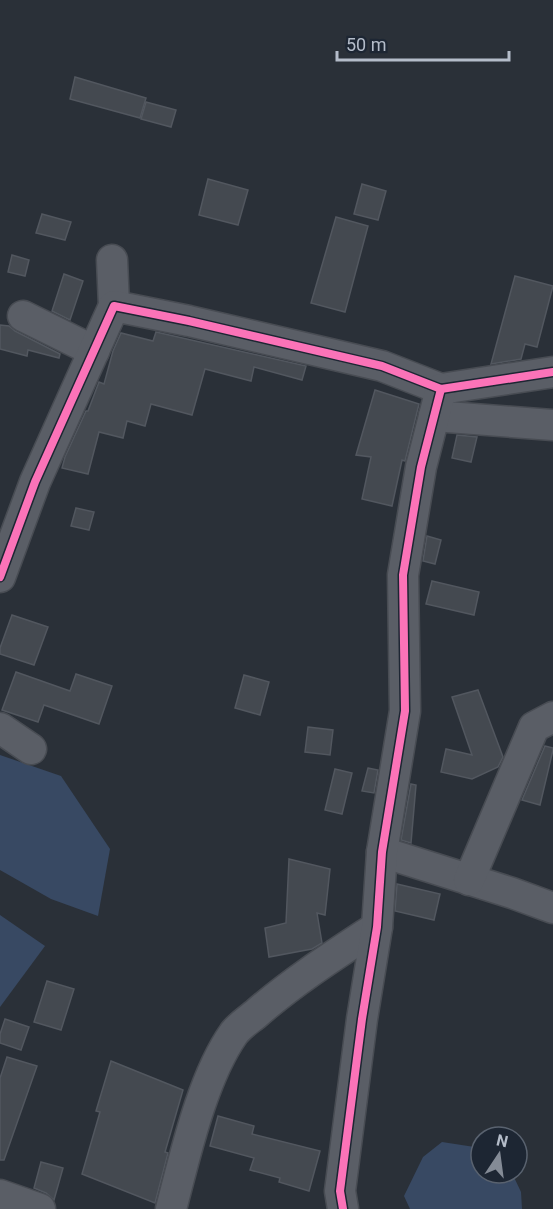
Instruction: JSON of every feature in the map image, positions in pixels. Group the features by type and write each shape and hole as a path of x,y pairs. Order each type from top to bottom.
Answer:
{"street":[{"path":"0,577 35,482 114,306 112,260"},
{"path":"114,306 382,366 437,402 553,425"},
{"path":"23,316 94,351"},
{"path":"437,402 553,372"},
{"path":"343,1209 340,1191 362,1019 377,927 382,852 405,711 403,575 421,467 437,402"},
{"path":"469,880 534,727 553,717"},
{"path":"0,728 31,749"},
{"path":"382,852 553,908"},
{"path":"171,1209 186,1150 205,1095 218,1062 235,1032 312,970 377,927"},
{"path":"0,1195 40,1209"}],"water":[{"path":"0,755 61,776 110,849 98,916 51,899 0,870"},
{"path":"0,915 45,946 0,1007"},
{"path":"442,1142 469,1146 469,1185 518,1185 521,1192 522,1209 410,1209 404,1196 423,1157"}],"building":[{"path":"75,77 146,98 140,118 70,99"},
{"path":"146,102 176,110 171,127 141,119"},
{"path":"208,179 248,190 238,225 199,215"},
{"path":"362,184 386,191 378,220 354,214"},
{"path":"42,214 71,222 65,240 36,233"},
{"path":"336,217 368,226 345,312 311,303"},
{"path":"12,255 29,260 25,276 8,272"},
{"path":"64,274 83,281 70,320 52,311"},
{"path":"515,276 553,286 537,347 525,344 521,359 491,364"},
{"path":"0,325 9,326 60,354 59,358 28,350 27,356 0,349"},
{"path":"156,332 306,366 302,380 254,367 251,381 205,369 192,415 151,404 145,426 127,421 123,438 99,432 88,474 62,468 99,382 104,384 113,351 121,333 153,341"},
{"path":"375,390 419,404 405,461 402,460 392,506 362,499 371,457 356,455"},
{"path":"457,435 477,437 471,462 452,458"},
{"path":"76,508 94,512 89,530 71,526"},
{"path":"427,536 441,540 435,564 423,561"},
{"path":"432,581 479,592 474,615 426,604"},
{"path":"12,615 48,627 34,665 0,654"},
{"path":"16,672 70,691 76,674 112,686 99,724 44,705 38,722 2,710"},
{"path":"244,675 269,682 260,715 235,708"},
{"path":"478,690 503,757 498,767 472,779 441,772 446,749 472,755 452,697"},
{"path":"308,727 333,730 330,755 305,752"},
{"path":"545,746 553,750 540,805 522,800"},
{"path":"368,768 378,770 374,793 362,791"},
{"path":"335,769 352,773 342,814 325,810"},
{"path":"411,784 416,785 411,843 401,840"},
{"path":"289,859 330,869 325,915 317,913 322,943 312,949 269,957 265,928 286,923"},
{"path":"397,884 440,894 434,920 395,911"},
{"path":"47,981 74,989 61,1030 34,1022"},
{"path":"5,1019 29,1027 21,1050 0,1043 0,1034"},
{"path":"7,1057 37,1066 4,1160 0,1160 0,1078"},
{"path":"111,1061 183,1090 165,1152 168,1153 155,1203 82,1174 100,1112 96,1111"},
{"path":"218,1116 254,1126 252,1134 320,1151 309,1191 279,1182 280,1178 250,1170 254,1158 210,1146"},
{"path":"41,1162 63,1168 54,1200 46,1193 34,1188"}],"cycle path":[{"path":"0,577 35,482 114,306 382,366 441,389 553,372"},
{"path":"343,1209 340,1191 362,1019 377,927 382,852 405,711 403,575 421,467 441,389"}]}
